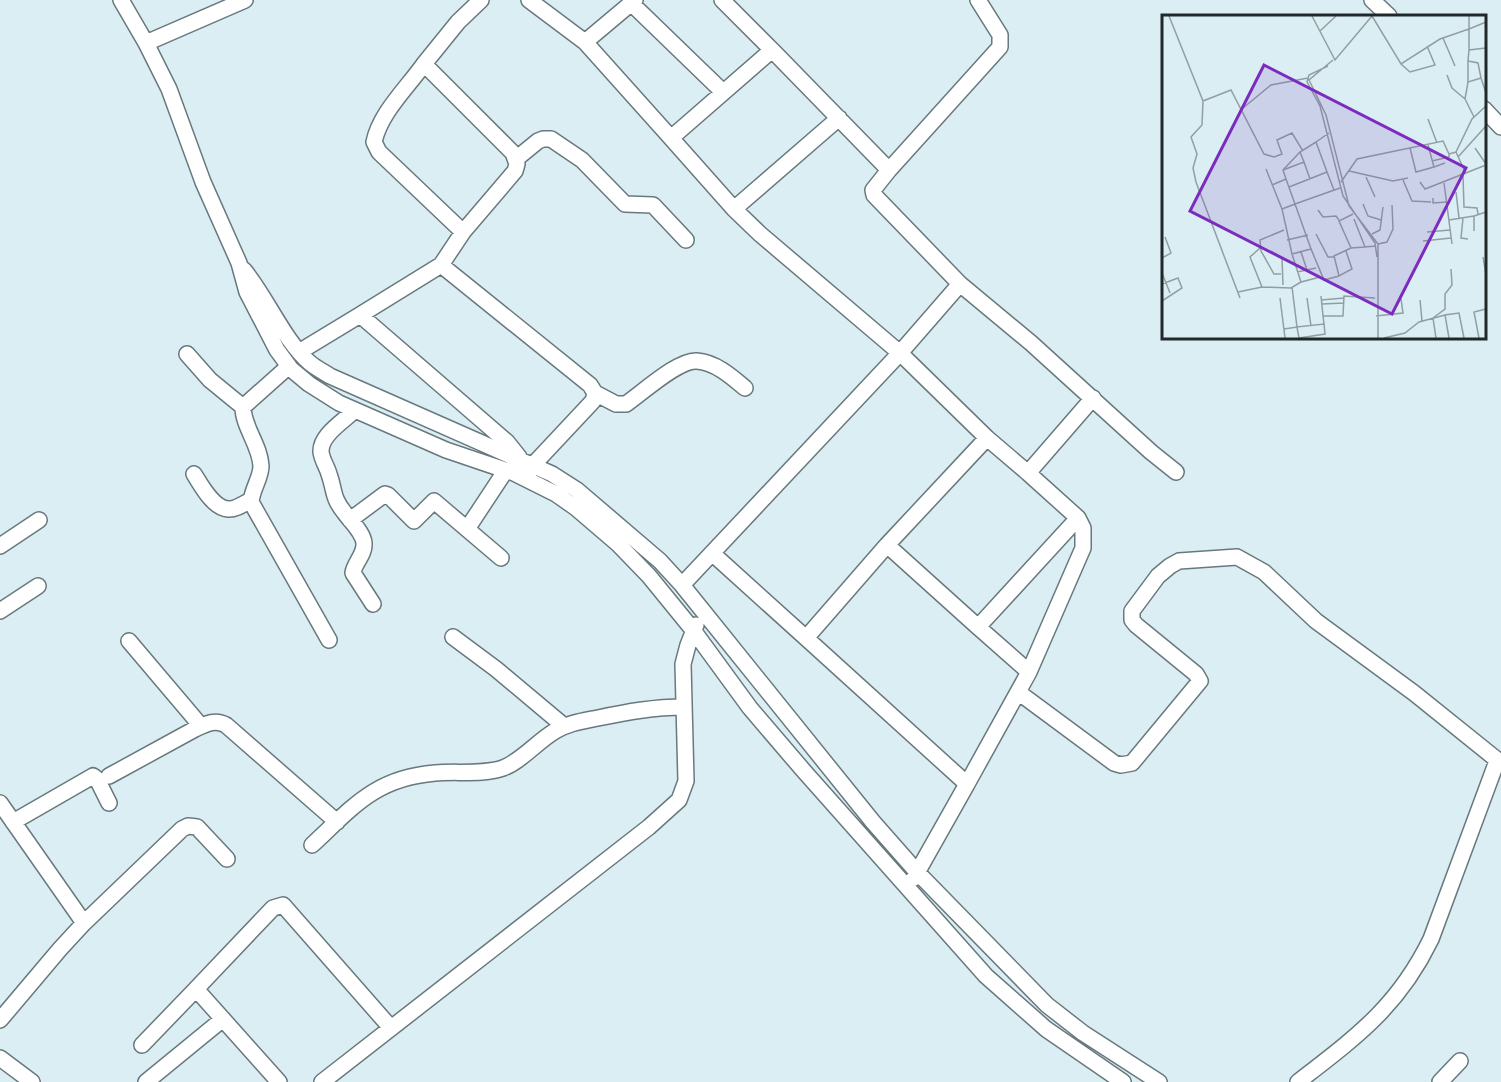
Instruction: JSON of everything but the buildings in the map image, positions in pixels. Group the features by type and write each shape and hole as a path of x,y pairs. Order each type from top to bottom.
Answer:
{"street":[{"path":"122,0 169,89 203,182 239,263 247,292 289,366 309,384 339,403 446,450 506,470 556,494 576,507 618,543 649,576 693,630 750,708 986,976 1046,1029 1123,1082"},
{"path":"146,43 245,0"},
{"path":"463,232 379,152 374,142 376,131 382,121 424,64 458,22 481,0"},
{"path":"529,0 585,42 734,209 792,263 900,353 987,438 1078,518 1083,528 1083,548 1029,672 1028,698 966,784 908,888"},
{"path":"722,0 889,170"},
{"path":"978,0 1000,35 1000,47 889,170 873,189 874,195 960,284 1176,472"},
{"path":"1372,0 1388,15"},
{"path":"585,42 633,2 723,92"},
{"path":"671,138 772,50"},
{"path":"299,352 441,265 463,232 515,171 517,164 513,153 424,64"},
{"path":"1486,111 1501,127"},
{"path":"734,209 839,118"},
{"path":"516,159 543,139 551,139 582,160 625,204 653,205 686,240"},
{"path":"239,263 259,288 299,352 311,364 330,376 552,474 577,490 660,561 682,585 873,822 917,872 1047,1005 1083,1033 1159,1082"},
{"path":"441,265 590,385 595,393 616,404 626,404 680,366 694,360 720,369 745,388"},
{"path":"682,585 900,353 960,284"},
{"path":"360,315 527,462"},
{"path":"187,354 210,380 243,407 261,466 251,500 252,506 329,640"},
{"path":"243,407 289,366"},
{"path":"526,479 527,462 593,401 595,393"},
{"path":"1028,472 1093,398"},
{"path":"356,410 327,436 321,449 330,476 332,494 364,542 353,573 373,604"},
{"path":"806,638 887,544 987,438"},
{"path":"467,529 506,470"},
{"path":"194,474 207,495 225,509 232,509 251,500"},
{"path":"350,520 385,494 413,521 418,519 434,501 501,558"},
{"path":"978,627 1078,518"},
{"path":"0,546 39,519"},
{"path":"887,544 1029,672"},
{"path":"713,554 966,784"},
{"path":"1028,698 1114,762 1121,765 1132,763 1200,681 1196,674 1136,625 1132,620 1132,611 1158,576 1179,561 1236,557 1264,572 1316,621 1414,693 1499,762 1431,939 1418,965 1399,992 1361,1034 1298,1082"},
{"path":"0,611 38,586"},
{"path":"322,1082 671,810 679,800 686,781 683,664 693,630 704,612"},
{"path":"453,637 496,669 564,726"},
{"path":"129,641 201,726"},
{"path":"312,845 358,802 392,781 434,773 502,769 564,726 629,711 656,707 684,707"},
{"path":"109,776 201,726 214,722 226,725 337,822"},
{"path":"777,739 793,722"},
{"path":"13,822 93,776 97,779 109,803"},
{"path":"0,803 84,923"},
{"path":"0,1020 84,923 188,826 197,826 227,859"},
{"path":"142,1046 273,908 283,905 391,1028"},
{"path":"196,989 279,1082"},
{"path":"146,1082 223,1019"},
{"path":"0,1058 32,1082"},
{"path":"1440,1082 1460,1061"}]}
